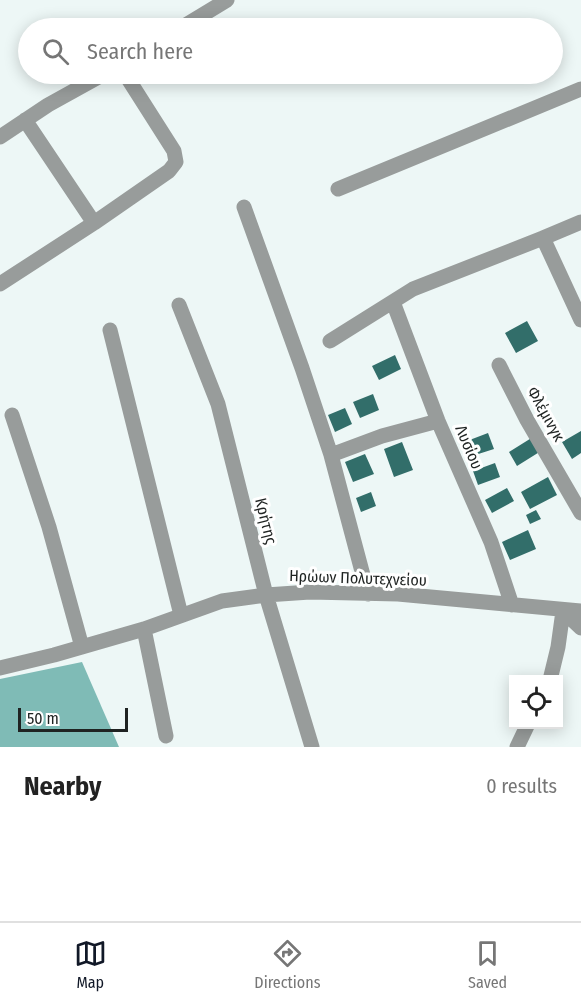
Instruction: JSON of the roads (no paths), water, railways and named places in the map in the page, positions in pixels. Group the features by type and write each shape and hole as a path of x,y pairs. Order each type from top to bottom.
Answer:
{"street":[{"path":"197,18 227,0"},
{"path":"0,137 48,105 86,84"},
{"path":"0,284 170,171 176,162 174,151 131,84"},
{"path":"338,189 581,89"},
{"path":"25,120 94,223"},
{"path":"244,207 303,368 331,455 368,594"},
{"path":"330,341 413,289 581,222"},
{"path":"543,238 581,320"},
{"name":"Λυσίου","path":"393,302 438,421 491,542 512,605"},
{"name":"Κρήτης","path":"179,305 218,404 266,595 312,747"},
{"path":"110,330 181,615"},
{"name":"Φλέμινγκ","path":"499,364 581,513"},
{"path":"12,414 49,527 82,647"},
{"path":"331,455 382,436 438,421"},
{"name":"Ηρώων Πολυτεχνείου","path":"0,668 144,629 222,601 266,595 310,592 398,594 581,612"},
{"path":"563,611 581,628"},
{"path":"551,675 563,611"},
{"path":"144,629 166,736"},
{"path":"517,747 526,729"}]}
